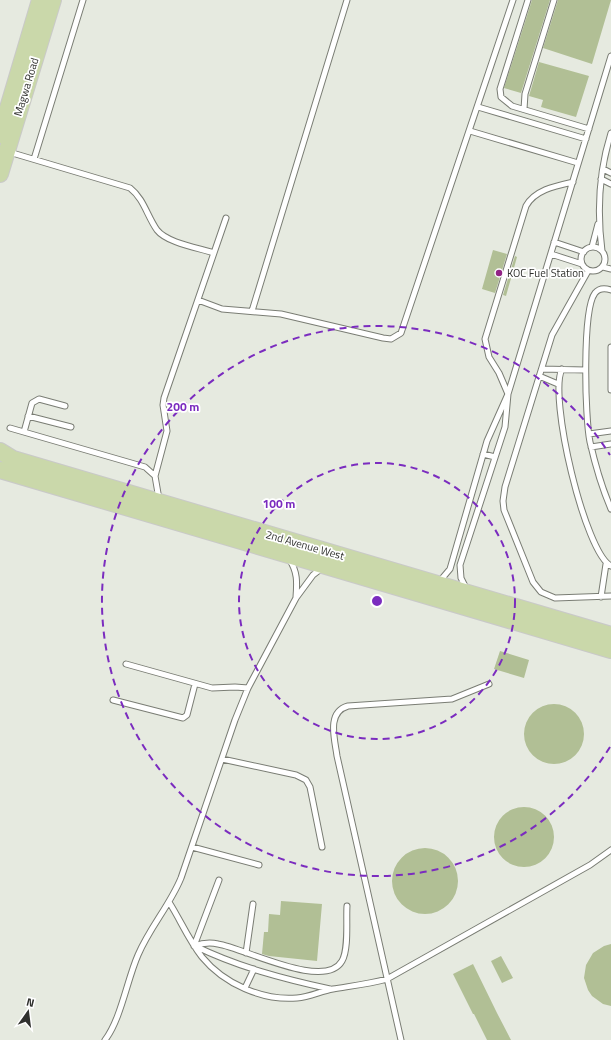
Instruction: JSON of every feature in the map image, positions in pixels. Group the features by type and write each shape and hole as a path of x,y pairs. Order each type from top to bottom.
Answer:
{"main road":[{"name":"Magwa Road","path":"0,135 40,0"},
{"name":"Magwa Road","path":"0,174 53,0"},
{"name":"2nd Avenue West","path":"0,451 12,459 611,635"},
{"name":"2nd Avenue West","path":"0,470 611,650"}],"lane":[{"path":"34,160 83,0"},
{"path":"252,311 347,0"},
{"path":"198,300 222,309 281,314 383,338 391,339 401,333 514,0"},
{"path":"528,0 500,89 501,97 508,104 589,129"},
{"path":"524,109 525,94 554,0"},
{"path":"436,583 446,575 452,563 483,454 492,429 508,394 611,56"},
{"path":"478,107 586,140"},
{"path":"470,132 578,163"},
{"path":"599,223 592,247 584,252 581,258 582,264 588,271 596,271 603,267 608,261 602,251 599,223 601,179 611,133"},
{"path":"7,151 130,188 140,198 161,234 170,239 214,252"},
{"path":"603,169 611,173"},
{"path":"601,179 611,184"},
{"path":"473,594 464,585 459,572 460,565 505,427 508,394 500,373 489,357 485,339 495,301 526,206 531,197 555,186 573,182"},
{"path":"159,502 155,476 167,431 163,405 164,398 226,218"},
{"path":"554,242 584,252"},
{"path":"592,247 602,251"},
{"path":"551,254 582,264"},
{"path":"603,267 611,269"},
{"path":"588,271 552,335 502,501 504,510 533,582 541,592 555,598 611,596"},
{"path":"611,290 602,288 597,290 592,299 585,346 585,370 591,447 611,508"},
{"path":"611,347 611,390"},
{"path":"542,369 585,370"},
{"path":"562,369 558,384 564,441 568,463 586,519 609,565 601,597"},
{"path":"540,376 558,384"},
{"path":"24,432 32,403 37,399 65,406"},
{"path":"28,416 71,427"},
{"path":"10,428 141,465 155,476"},
{"path":"589,434 611,431"},
{"path":"591,447 611,444"},
{"path":"483,454 495,457"},
{"path":"282,553 293,564 296,571 296,598"},
{"path":"452,563 460,565"},
{"path":"105,1040 114,1024 138,955 152,926 169,902 181,878 248,688 296,598 313,575 324,565"},
{"path":"126,664 195,684 218,689 235,687 248,688"},
{"path":"113,700 183,718 187,715 195,684"},
{"path":"401,1040 336,756 333,725 335,716 340,710 348,706 452,699 488,684"},
{"path":"222,759 296,774 306,780 311,791 322,847"},
{"path":"192,847 259,865"},
{"path":"169,902 186,935 207,962 221,975 245,988 262,994 297,998 331,989 363,985 387,979 590,865 611,850"},
{"path":"194,946 219,880"},
{"path":"246,953 253,904"},
{"path":"194,946 205,943 217,943 276,963 316,972 333,970 338,966 344,956 347,906"},
{"path":"194,946 218,957 254,969 331,989"},
{"path":"245,988 254,969"}],"building":[{"path":"532,0 550,0 521,93 504,88"},
{"path":"558,0 611,0 592,64 543,48"},
{"path":"539,62 589,76 576,117 541,107 543,100 529,96"},
{"path":"493,250 507,254 495,293 482,289"},
{"path":"515,256 517,257 506,296 503,295"},
{"path":"500,651 529,660 524,678 494,669"},
{"path":"548,704 560,704 571,709 579,717 584,728 582,746 571,759 560,764 548,764 537,759 529,751 524,740 524,728 529,717 537,709"},
{"path":"518,807 530,807 541,812 549,820 554,831 552,849 541,862 530,867 518,867 507,862 499,854 494,843 494,831 499,820 507,812"},
{"path":"418,848 432,848 444,853 453,862 458,874 456,894 449,905 432,914 418,914 406,909 397,900 392,888 392,874 397,862 406,853"},
{"path":"281,901 322,904 317,961 262,954 264,932 268,932 269,914 280,915"},
{"path":"611,944 611,1006 603,1004 592,996 588,990 584,978 586,965 593,953 604,946"},
{"path":"501,956 513,978 502,983 491,961"},
{"path":"473,964 511,1040 487,1040 453,974"}],"place":[{"name":"KOC Fuel Station","path":"499,273"}]}
